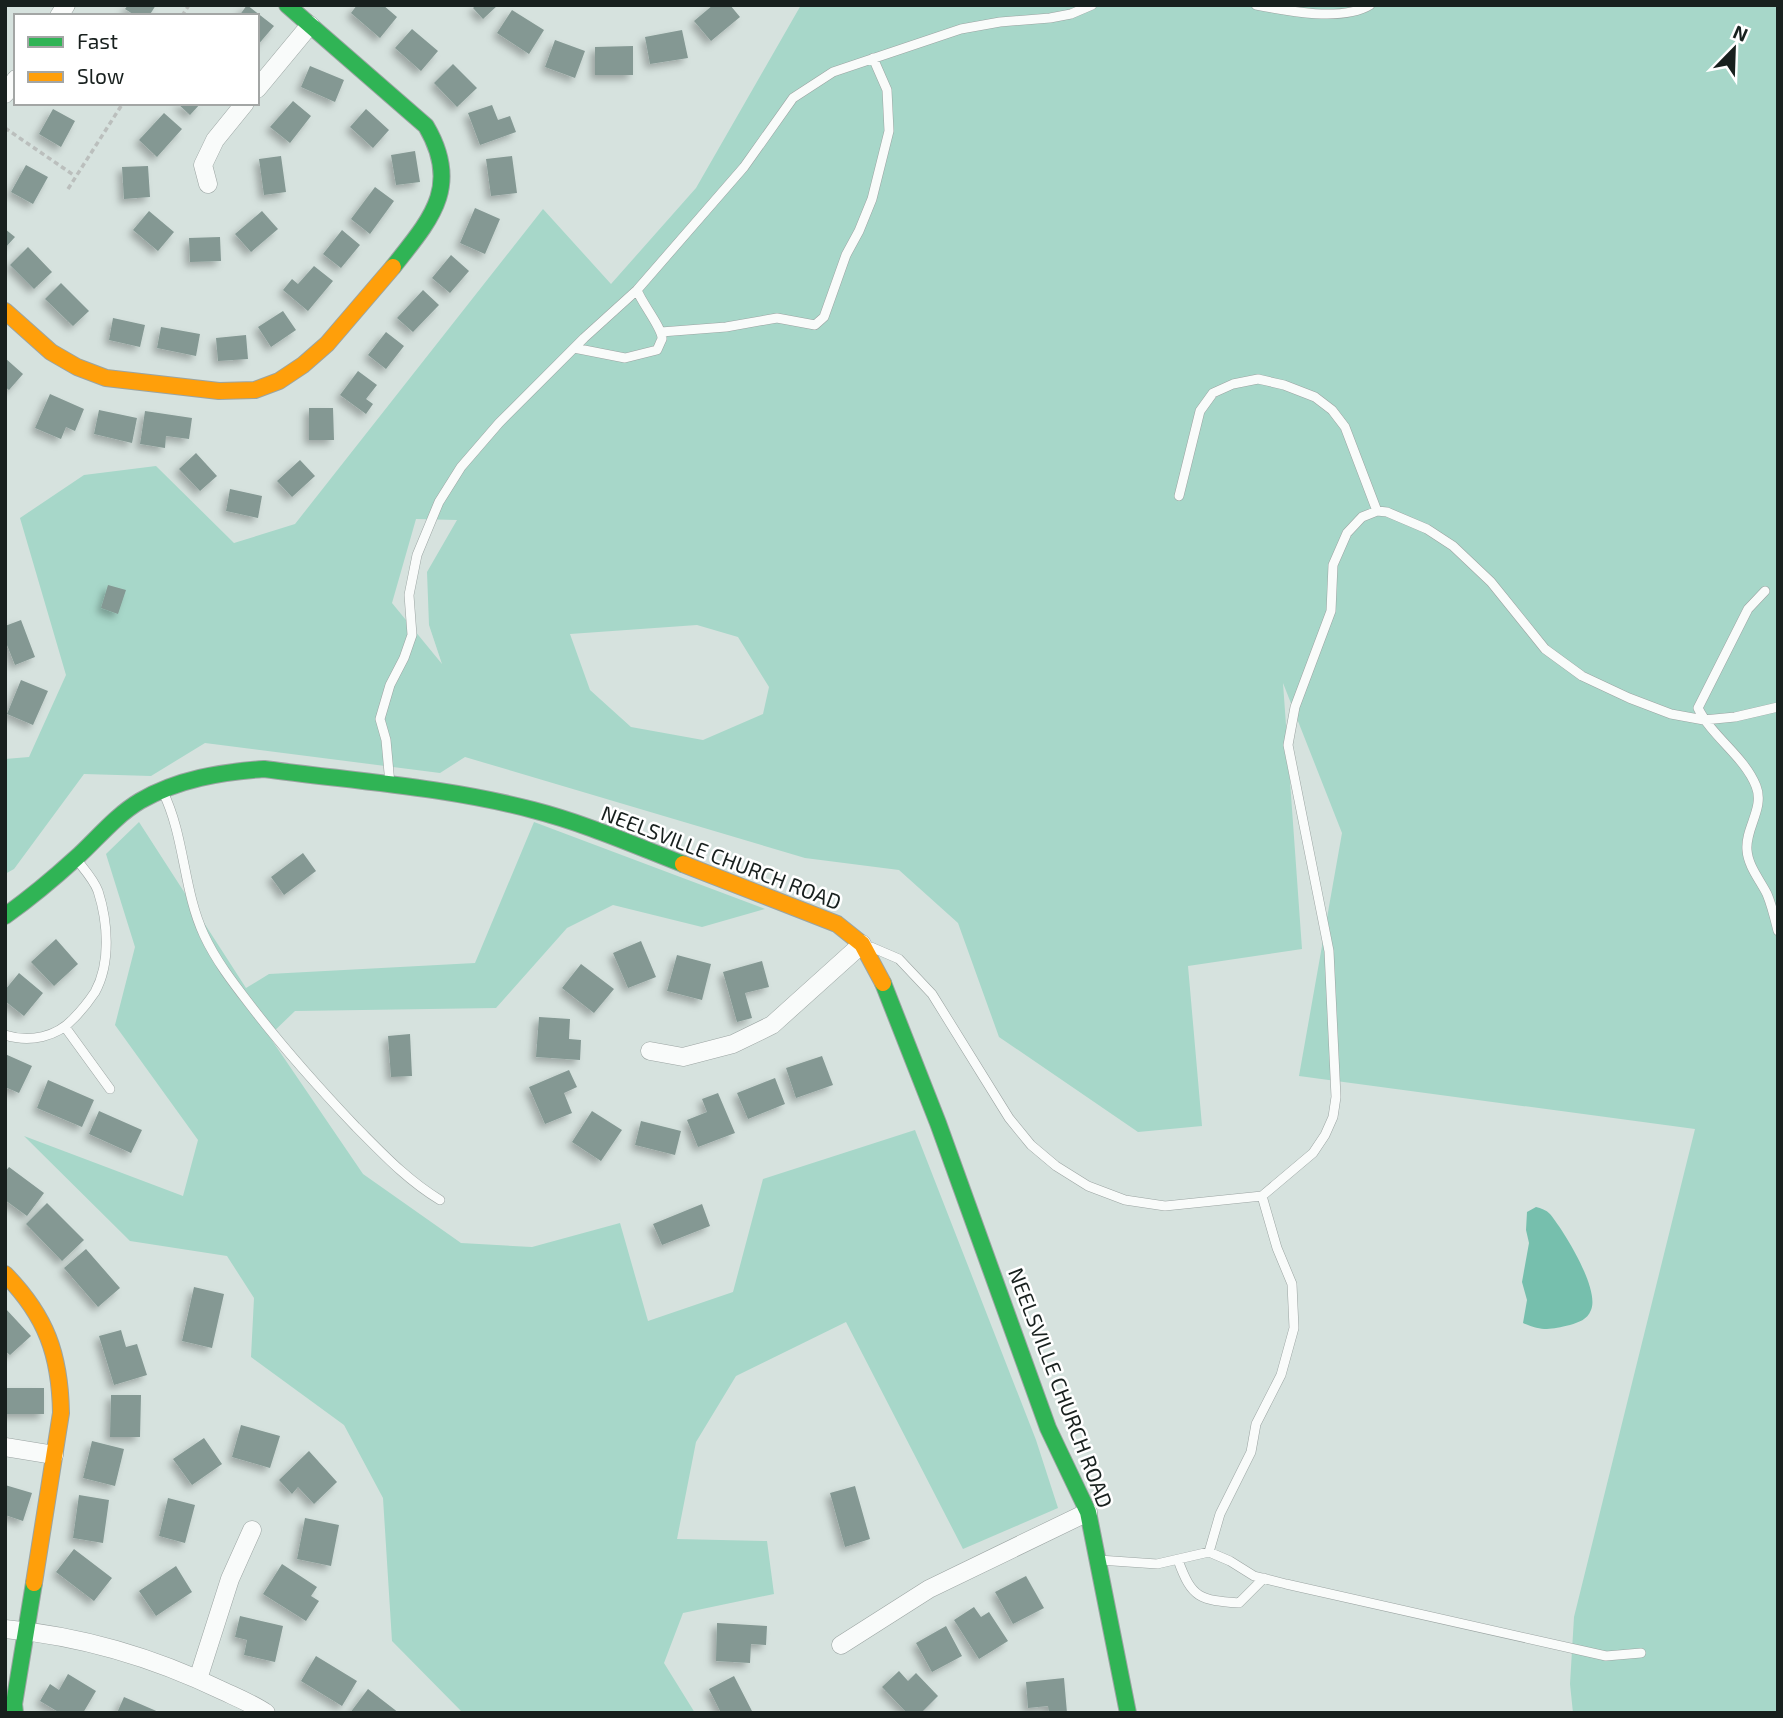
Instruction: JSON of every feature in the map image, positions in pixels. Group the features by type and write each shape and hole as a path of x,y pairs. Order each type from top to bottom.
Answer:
{"street":[{"path":"5,311 35,341 69,365 107,378 234,392 258,389 294,372 334,340 429,222 439,203 444,170 434,138 426,126 287,5"},
{"path":"259,87 310,25"},
{"path":"208,184 203,165 215,140 244,105"},
{"name":"NEELSVILLE CHURCH ROAD","path":"5,916 76,858 125,812 162,791 206,775 232,770 264,769 476,797 534,810 605,834 837,924 863,944 881,979 938,1123 1048,1429 1088,1512 1128,1713"},
{"path":"650,1051 683,1057 733,1044 772,1025 863,944"},
{"path":"5,1274 23,1291 46,1324 61,1386 61,1413 14,1704 15,1713"},
{"path":"5,1447 54,1455"},
{"path":"841,1645 929,1589 1088,1512"},
{"path":"198,1679 230,1579 252,1530"},
{"path":"5,1629 116,1649 198,1679 267,1713"}],"lane":[{"path":"390,786 386,740 380,719 390,685 412,635 409,595 417,555 439,502 461,467 499,423 637,290 744,167 793,98 833,72 961,29 1000,22 1050,18 1071,14 1092,5"},
{"path":"1256,5 1306,13 1340,13 1370,5"},
{"path":"661,332 726,327 777,318 815,325 824,317 846,254 872,199 889,131 887,90 873,58"},
{"path":"574,348 625,358 657,350 662,340 661,332 637,290"},
{"path":"1179,496 1200,411 1213,393 1233,384 1258,379 1284,385 1315,397 1332,410 1345,427 1377,511"},
{"path":"863,944 900,959 932,994 1009,1118 1031,1145 1056,1166 1088,1186 1125,1200 1166,1206 1262,1196 1313,1153 1333,1117 1336,1097 1329,951 1288,745 1295,706 1331,611 1333,565 1347,533 1362,517 1377,511 1395,515 1427,529 1453,547 1491,582 1545,649 1572,669 1629,698 1671,714 1704,720 1735,717 1778,707"},
{"path":"1765,591 1748,609 1698,708 1704,720 1744,765 1757,787 1757,813 1749,834 1747,850 1751,865 1767,895 1778,931"},
{"path":"162,791 177,828 193,903 204,935 223,967 272,1033 315,1084 399,1171 440,1200"},
{"path":"5,1035 37,1039 65,1027 94,993 101,978 106,953 104,922 97,889 76,858"},
{"path":"65,1027 110,1089"},
{"path":"1209,1552 1220,1514 1251,1452 1256,1424 1281,1375 1294,1328 1292,1284 1262,1196"},
{"path":"1097,1559 1157,1564 1209,1552 1254,1576 1606,1656 1641,1653"},
{"path":"1178,1560 1186,1584 1207,1601 1239,1603 1264,1578"}],"path":[{"path":"68,190 122,105"},
{"path":"5,128 75,176"}],"shaded area":[{"path":"801,5 1778,5 1778,1713 1573,1713 1570,1684 1574,1617 1695,1129 1299,1076 1342,833 1283,683 1302,949 1188,966 1202,1126 1138,1132 999,1037 958,923 899,870 805,858 465,757 440,773 205,743 151,776 84,774 14,869 5,874 5,759 29,757 66,675 20,518 84,475 156,466 234,543 295,524 543,209 611,284 696,188","holes":["416,519 457,520 427,572 429,625 442,664 392,603","697,625 738,637 769,687 763,714 703,740 631,727 590,690 570,634"]},
{"path":"139,822 246,988 269,974 475,963 534,822 765,909 702,927 613,905 567,928 496,1008 295,1011 269,1036 363,1174 461,1243 532,1247 620,1223 648,1321 733,1292 763,1179 915,1130 1036,1440 1058,1508 963,1549 846,1322 736,1376 696,1442 677,1539 767,1541 774,1594 683,1613 664,1663 695,1713 463,1713 392,1641 383,1498 344,1425 251,1357 254,1298 227,1256 130,1241 24,1136 183,1196 198,1140 115,1025 135,947 106,854"},
{"path":"1536,1207 1550,1214 1564,1233 1586,1275 1590,1289 1591,1310 1587,1316 1557,1328 1546,1329 1523,1323 1527,1300 1522,1282 1529,1243 1526,1230 1527,1212"}],"building":[{"path":"128,5 156,5 150,14 133,14 125,9"},
{"path":"247,5 259,14 240,14"},
{"path":"357,5 383,5 397,17 380,38 351,13"},
{"path":"476,5 498,5 483,19 473,8"},
{"path":"713,5 730,5 740,17 711,41 694,21"},
{"path":"512,10 544,30 529,54 497,33"},
{"path":"259,14 274,26 259,44"},
{"path":"412,29 438,51 421,71 395,48"},
{"path":"682,30 688,58 650,64 645,37"},
{"path":"555,40 585,51 575,78 545,67"},
{"path":"633,46 633,75 595,75 595,47"},
{"path":"453,64 477,88 457,107 434,83"},
{"path":"310,66 344,80 335,102 301,87"},
{"path":"293,101 311,116 290,143 270,127"},
{"path":"179,105 199,105 190,115"},
{"path":"492,105 498,120 510,116 516,132 480,145 468,113"},
{"path":"53,109 75,121 61,147 39,134"},
{"path":"366,109 389,130 373,148 350,127"},
{"path":"164,113 182,129 157,157 139,140"},
{"path":"415,151 420,182 396,185 391,155"},
{"path":"281,156 286,192 264,195 259,159"},
{"path":"512,156 517,193 491,196 486,159"},
{"path":"26,165 48,177 33,204 11,192"},
{"path":"148,166 150,197 124,199 122,167"},
{"path":"375,187 394,201 370,234 351,219"},
{"path":"475,208 500,219 485,254 460,243"},
{"path":"149,211 174,232 158,251 133,230"},
{"path":"262,211 278,229 251,252 235,234"},
{"path":"5,229 15,237 5,248"},
{"path":"342,230 360,245 341,268 323,254"},
{"path":"220,237 221,261 190,262 189,238"},
{"path":"28,247 52,272 34,289 10,265"},
{"path":"451,255 469,271 450,293 432,278"},
{"path":"314,266 333,281 308,311 283,290 292,279 298,284"},
{"path":"61,283 89,311 73,326 45,299"},
{"path":"423,290 439,305 413,332 397,318"},
{"path":"283,311 296,330 271,347 258,327"},
{"path":"113,318 145,325 140,347 109,340"},
{"path":"161,327 200,334 196,356 157,348"},
{"path":"386,332 404,346 386,369 368,355"},
{"path":"246,335 248,359 218,361 216,338"},
{"path":"5,358 23,374 9,390 5,387"},
{"path":"358,371 377,385 366,399 373,404 366,414 340,395"},
{"path":"50,394 84,409 75,431 66,427 61,439 35,428"},
{"path":"309,408 333,408 334,440 309,440"},
{"path":"99,410 137,418 132,443 94,434"},
{"path":"145,411 192,418 189,439 166,436 165,448 140,444"},
{"path":"196,453 217,476 200,491 179,469"},
{"path":"300,460 315,476 292,497 277,481"},
{"path":"230,489 262,496 258,518 226,511"},
{"path":"108,585 126,590 118,614 101,608"},
{"path":"21,620 35,657 15,665 5,640 5,626"},
{"path":"21,680 48,691 33,725 7,714"},
{"path":"303,853 316,871 284,895 271,877"},
{"path":"56,939 78,964 54,986 31,962"},
{"path":"641,941 656,977 628,988 613,953"},
{"path":"677,955 711,964 702,1000 667,991"},
{"path":"762,961 769,987 745,993 752,1018 737,1022 723,972"},
{"path":"581,964 614,989 594,1013 562,988"},
{"path":"19,973 43,993 24,1016 5,1001 5,990"},
{"path":"539,1017 570,1019 569,1039 581,1040 580,1060 536,1057"},
{"path":"410,1034 412,1076 391,1077 388,1036"},
{"path":"5,1054 32,1066 19,1093 5,1087"},
{"path":"822,1056 833,1085 796,1098 786,1068"},
{"path":"569,1070 577,1087 564,1093 572,1113 545,1124 529,1087"},
{"path":"775,1078 785,1104 748,1119 737,1093"},
{"path":"48,1080 94,1100 82,1127 37,1108"},
{"path":"718,1093 735,1133 698,1147 687,1120 707,1112 702,1099"},
{"path":"99,1111 142,1130 131,1153 89,1134"},
{"path":"592,1111 622,1130 601,1161 572,1142"},
{"path":"641,1121 681,1131 675,1155 635,1145"},
{"path":"9,1167 44,1193 27,1216 5,1200 5,1172"},
{"path":"47,1203 84,1240 62,1261 26,1224"},
{"path":"702,1204 710,1226 662,1245 653,1224"},
{"path":"86,1249 120,1288 98,1307 64,1268"},
{"path":"194,1287 224,1294 212,1348 182,1341"},
{"path":"5,1308 31,1336 10,1355 5,1351"},
{"path":"121,1330 126,1347 137,1344 147,1375 114,1385 99,1336"},
{"path":"5,1388 44,1388 44,1414 5,1414"},
{"path":"111,1395 141,1395 140,1437 110,1437"},
{"path":"241,1425 280,1436 270,1468 232,1457"},
{"path":"204,1438 222,1464 192,1485 173,1459"},
{"path":"92,1441 124,1449 115,1486 83,1478"},
{"path":"309,1451 337,1482 314,1504 298,1487 292,1494 279,1480"},
{"path":"5,1485 32,1493 23,1521 5,1515"},
{"path":"855,1486 870,1539 845,1547 830,1493"},
{"path":"79,1495 109,1500 103,1543 73,1538"},
{"path":"168,1498 195,1505 185,1543 159,1536"},
{"path":"305,1518 339,1525 331,1566 297,1559"},
{"path":"74,1549 112,1578 94,1601 56,1572"},
{"path":"282,1564 317,1587 311,1596 319,1601 306,1621 263,1594"},
{"path":"176,1566 192,1592 156,1616 139,1591"},
{"path":"1026,1576 1044,1608 1013,1624 995,1592"},
{"path":"974,1607 981,1617 989,1612 1008,1641 979,1659 954,1620"},
{"path":"240,1616 283,1626 275,1662 244,1655 247,1640 235,1637"},
{"path":"717,1623 767,1626 766,1645 751,1644 750,1663 716,1661"},
{"path":"946,1626 962,1656 932,1672 916,1643"},
{"path":"316,1656 357,1681 342,1706 301,1681"},
{"path":"899,1671 908,1681 916,1673 938,1696 921,1713 907,1713 882,1687"},
{"path":"68,1674 96,1691 83,1713 60,1713 40,1701 50,1684 59,1690"},
{"path":"734,1676 753,1713 721,1713 709,1689"},
{"path":"1064,1678 1067,1713 1049,1713 1048,1706 1028,1708 1026,1682"},
{"path":"368,1689 399,1713 350,1713"},
{"path":"124,1697 161,1713 117,1713"}],"traffic: fast":[{"path":"287,5 426,126 436,148 441,167 437,202 419,234 393,267"},
{"path":"5,916 50,881 114,821 154,793 200,778 264,769 433,790 500,802 571,821 683,864"},
{"path":"883,983 938,1123 1048,1428 1088,1512 1128,1713"},
{"path":"15,1713 14,1704 34,1583"}],"traffic: slow":[{"path":"5,311 51,352 77,367 106,378 219,391 255,390 279,381 327,344 393,267"},
{"path":"683,864 837,924 862,944 883,983"},
{"path":"5,1274 31,1305 48,1337 58,1372 60,1392 61,1413 34,1583"}]}
